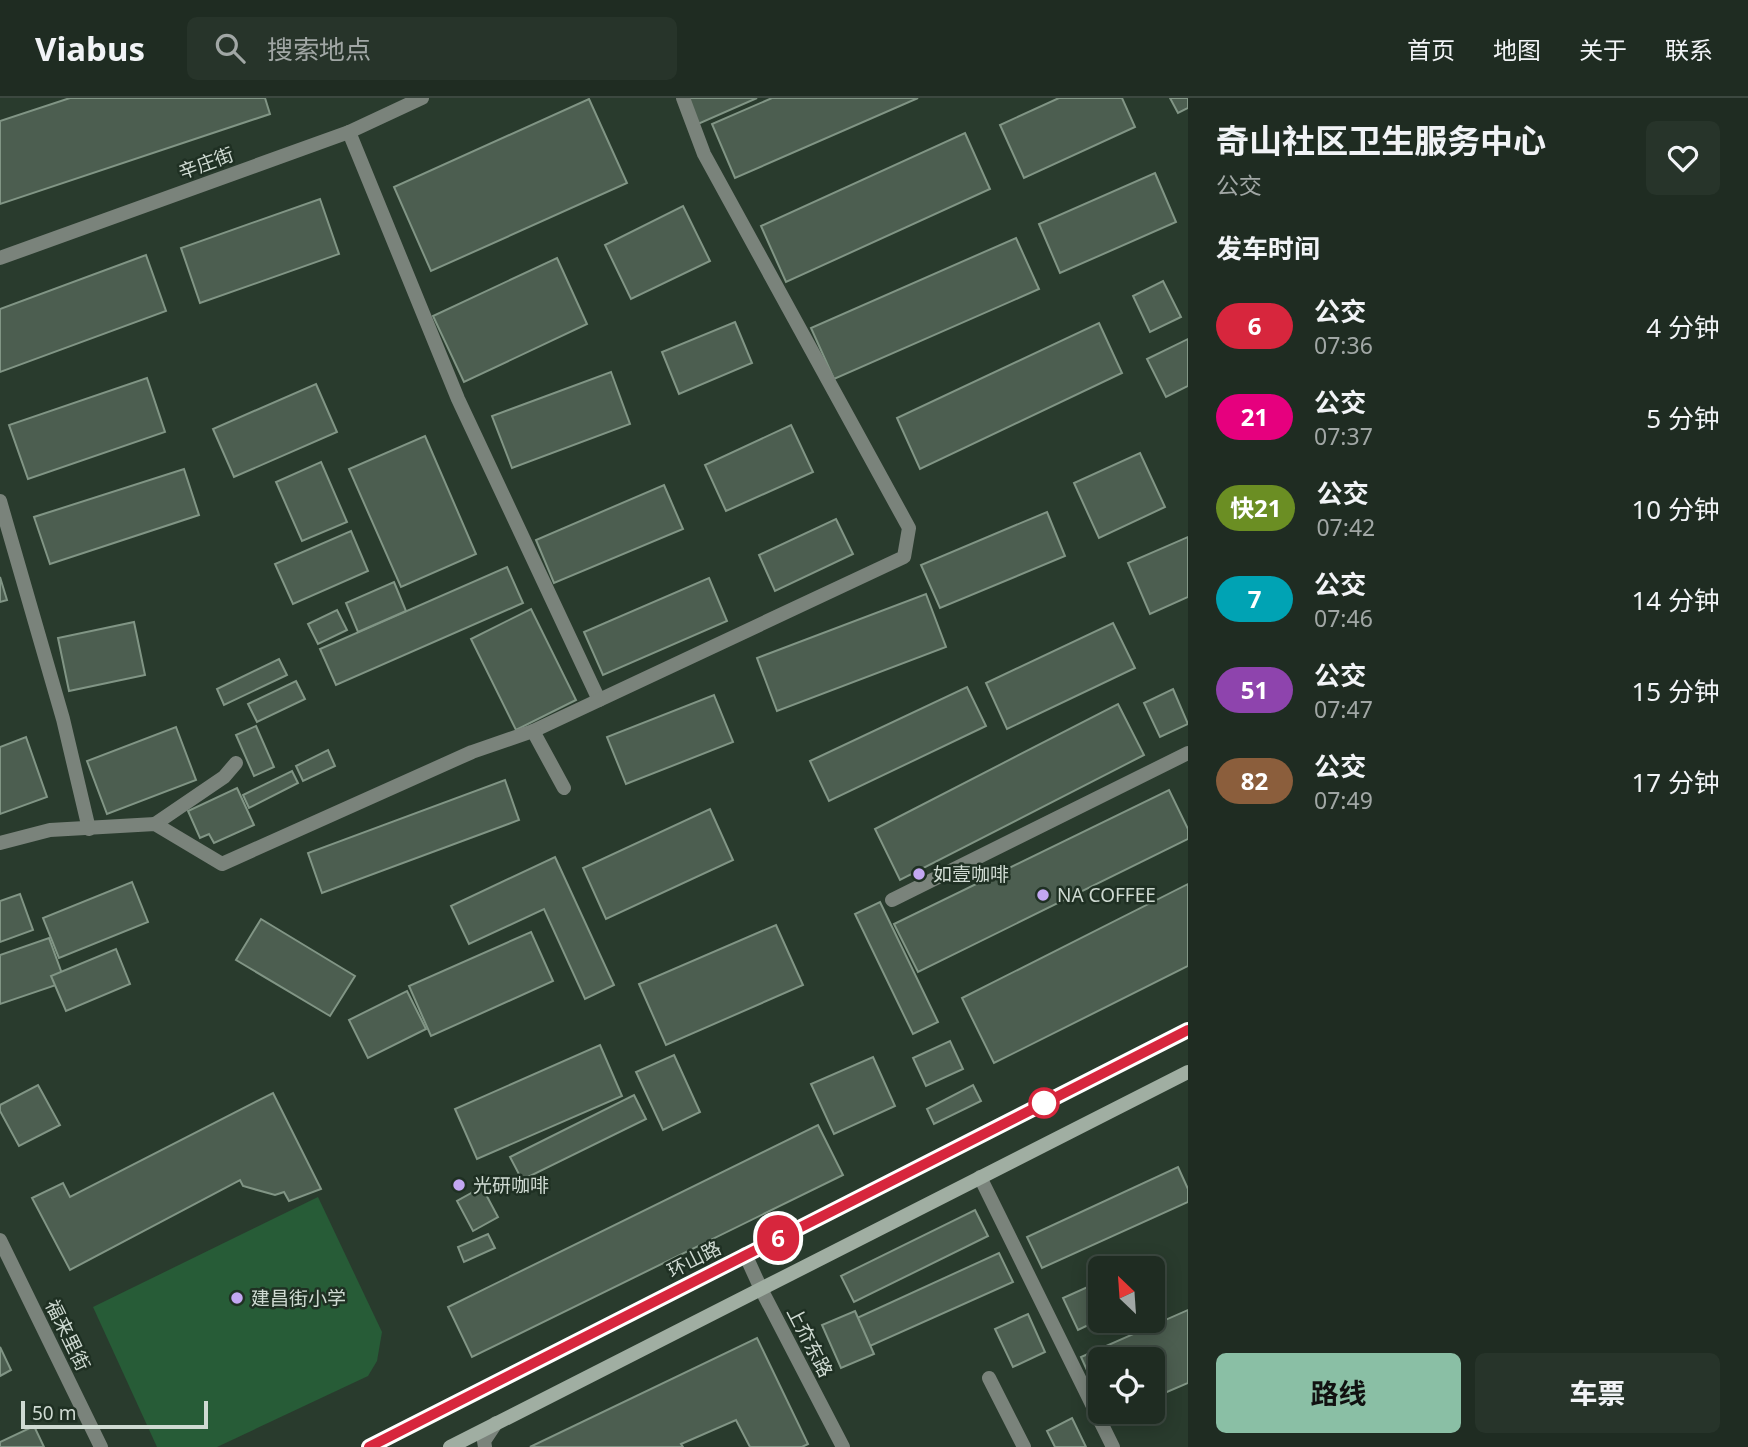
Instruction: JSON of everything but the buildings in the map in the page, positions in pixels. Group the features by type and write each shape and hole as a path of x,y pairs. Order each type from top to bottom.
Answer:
{"main road":[{"name":"环山路","path":"369,1447 1188,1030"},
{"path":"450,1447 1188,1072"}],"street":[{"name":"辛庄街","path":"0,258 349,132 422,98"},
{"path":"155,824 222,864 472,752 533,731 904,557 909,528 704,154 683,98"},
{"path":"349,132 458,399 599,700"},
{"path":"0,501 62,719 89,829"},
{"path":"533,731 564,788"},
{"path":"892,900 1188,753"},
{"path":"0,844 50,830 155,824 224,777 236,763"},
{"path":"980,1177 1113,1447"},
{"name":"福来里街","path":"0,1240 101,1447"},
{"name":"上夼东路","path":"745,1254 843,1447"},
{"path":"989,1378 1024,1447"},
{"path":"485,1447 484,1441 496,1423"}],"green space":[{"path":"318,1197 382,1332 377,1361 368,1376 217,1447 157,1447 93,1307"}],"bus line":[{"name":"6","path":"369,1447 1188,1030"}],"place":[{"name":"如壹咖啡","path":"919,874"},
{"name":"NA COFFEE","path":"1043,895"},
{"name":"光研咖啡","path":"459,1185"},
{"name":"建昌街小学","path":"237,1298"}]}
